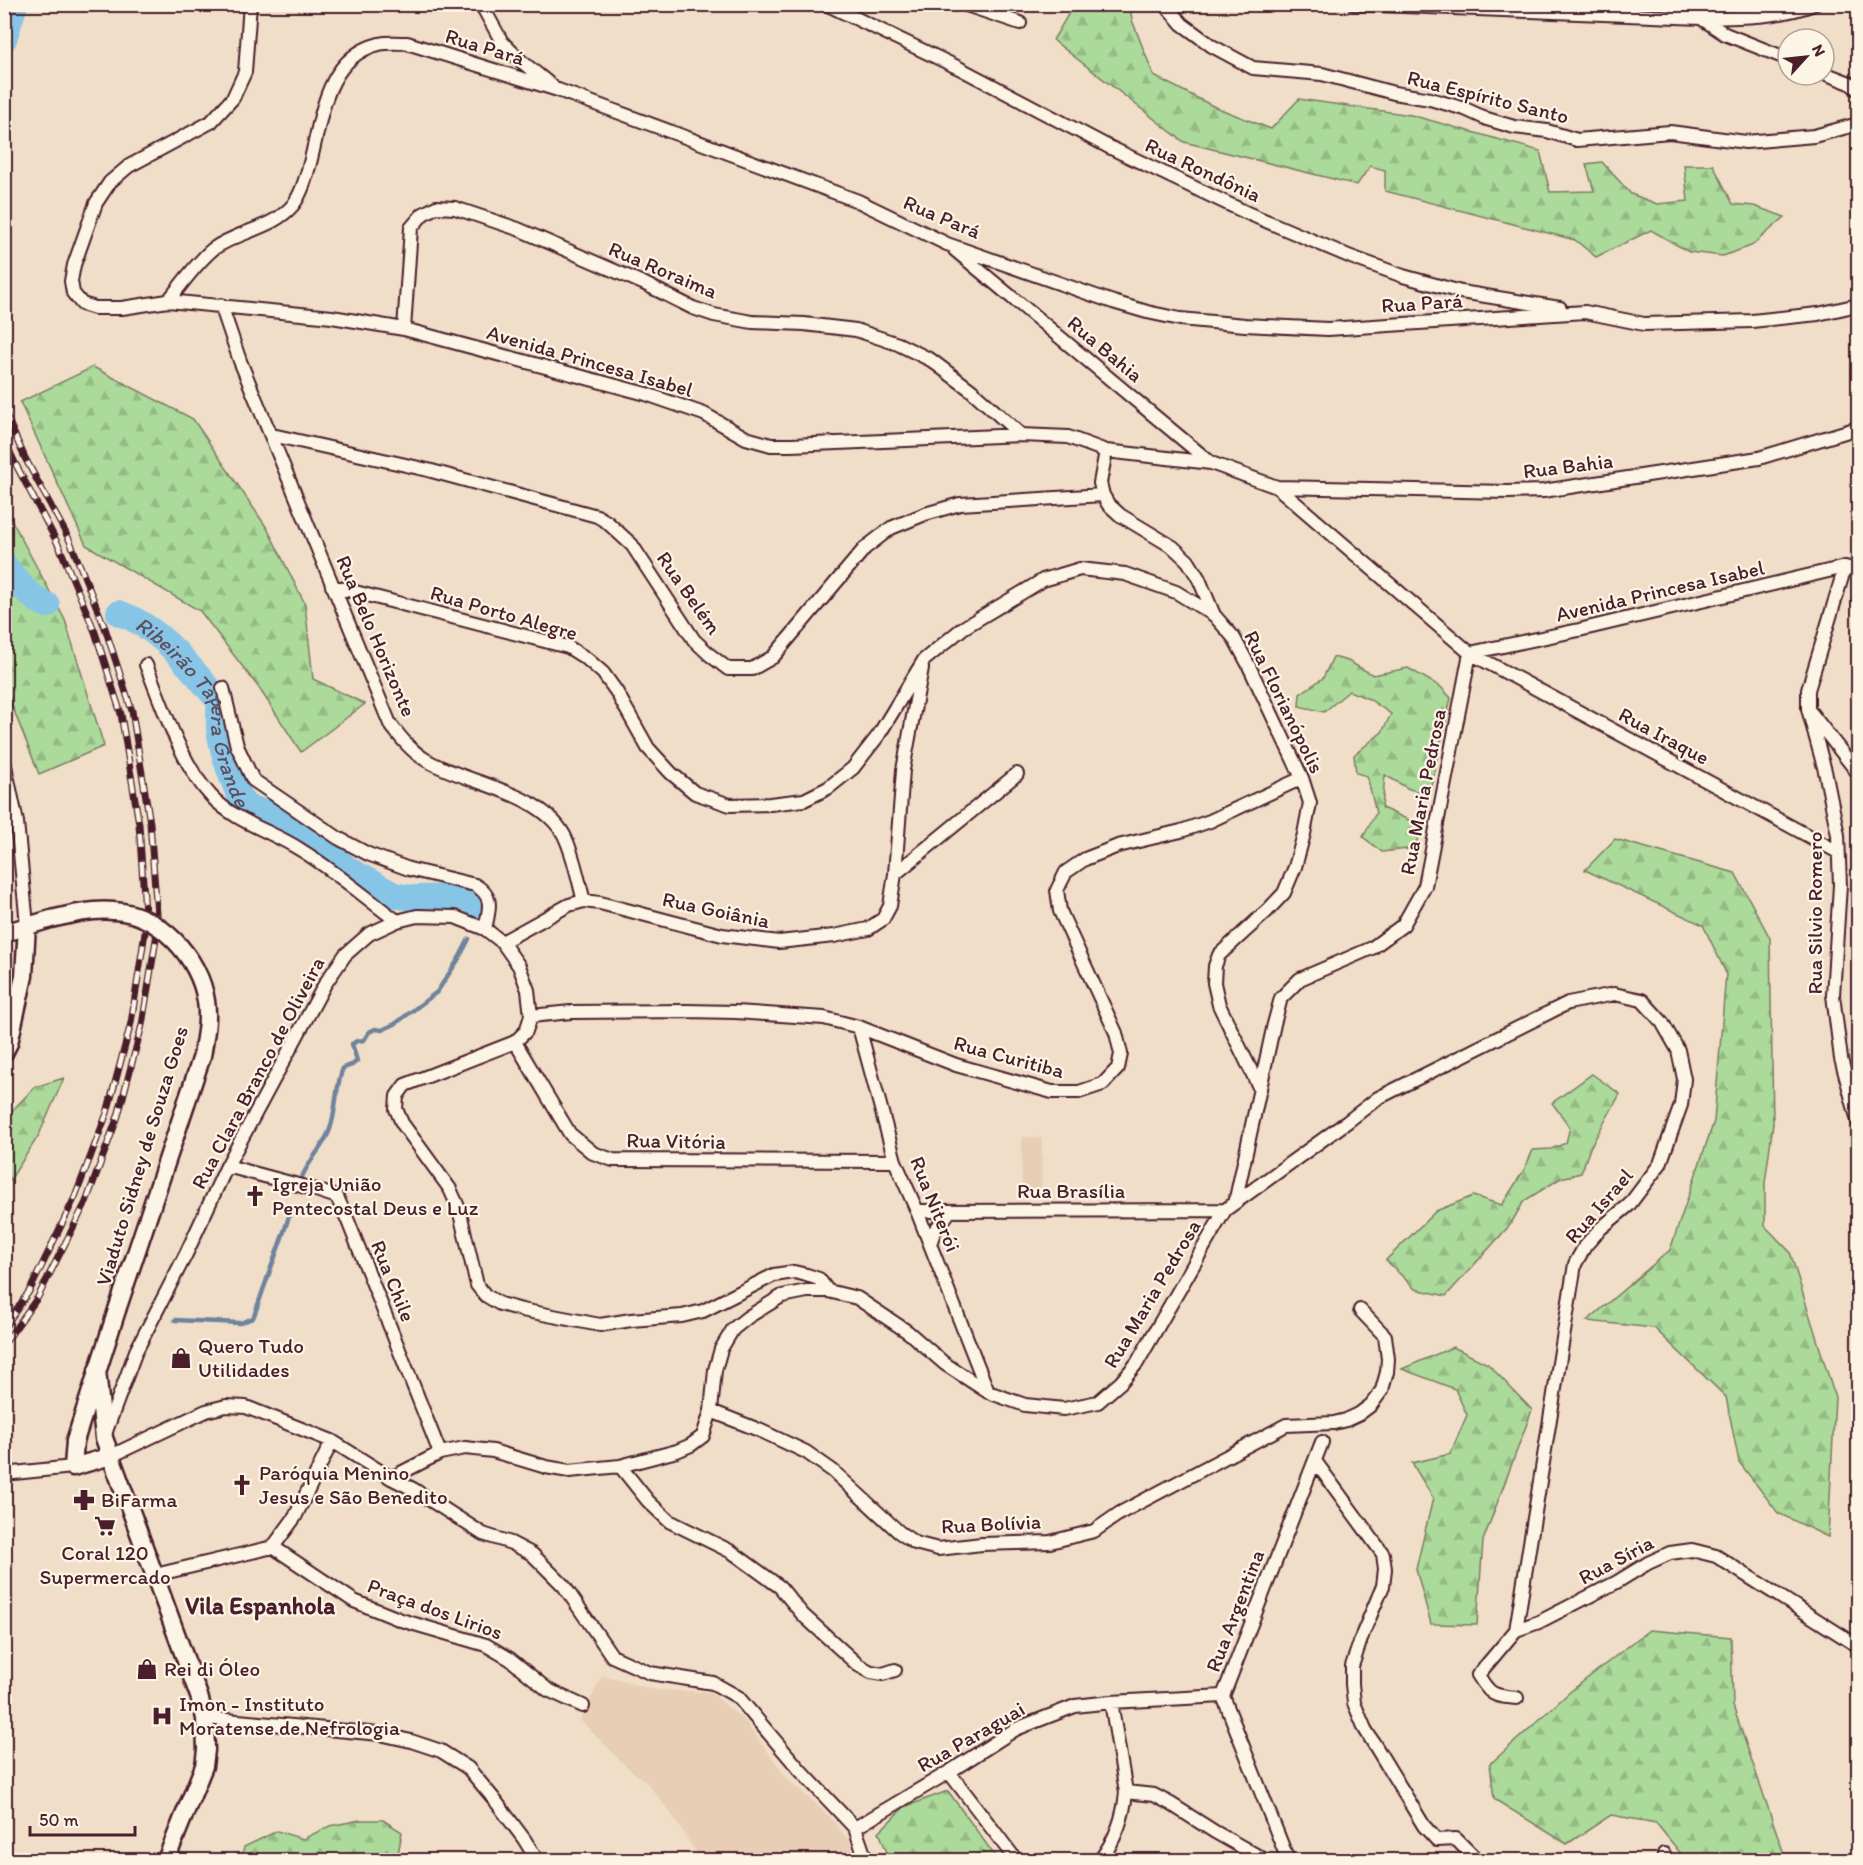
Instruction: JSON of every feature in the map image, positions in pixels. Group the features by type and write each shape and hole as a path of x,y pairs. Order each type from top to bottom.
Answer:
{"main road":[{"name":"Viaduto Sidney de Souza Goes","path":"4,933 27,925 88,911 117,910 160,927 178,943 195,969 206,1000 207,1028 202,1056 97,1370 75,1442 73,1467"},
{"path":"4,1053 9,1043 24,976 27,925"},
{"path":"97,1370 104,1437 190,1669 205,1718 204,1766 166,1860"},
{"path":"73,1467 111,1456"}],"street":[{"path":"168,301 122,308 95,308 82,304 73,293 71,281 74,265 96,203 110,182 129,166 211,122 233,98 245,72 250,4"},
{"path":"481,4 502,42 521,61 558,90"},
{"name":"Rua Rondônia","path":"826,4 960,68 1107,146 1245,212 1351,257 1403,276 1461,292 1585,312"},
{"path":"963,4 1020,23"},
{"name":"Rua Espírito Santo","path":"1165,4 1190,30 1253,68 1322,74 1394,93 1430,99 1514,127 1547,131 1577,140 1670,132 1746,142 1814,136 1858,124"},
{"path":"1354,4 1701,18 1750,16 1798,10 1814,4"},
{"path":"1701,18 1725,34 1776,54"},
{"name":"Rua Pará","path":"168,301 213,249 231,238 282,216 294,204 304,182 330,86 343,65 357,52 381,43 407,43 558,90 858,201 947,243 1113,302 1180,319 1328,329 1585,312 1644,324 1752,321 1818,314 1858,304"},
{"path":"1836,78 1850,83 1858,90"},
{"name":"Rua Roraima","path":"404,329 411,228 423,214 436,207 454,208 518,229 645,284 693,308 714,315 752,322 804,324 856,330 898,344 931,360 970,390 1021,435"},
{"name":"Rua Bahia","path":"947,243 1211,463 1277,487 1543,492 1759,458 1858,428"},
{"name":"Avenida Princesa Isabel","path":"168,301 332,317 404,329 655,397 704,414 746,438 771,445 1021,435 1068,437 1106,451 1211,463"},
{"name":"Rua Belo Horizonte","path":"220,305 240,361 390,724 407,746 424,759 456,775 528,801 551,818 564,836 584,901"},
{"name":"Rua Belém","path":"272,435 428,470 597,516 632,544 694,640 728,669 752,669 773,657 865,548 891,528 925,514 960,504 1103,495"},
{"path":"1103,495 1100,483 1106,451"},
{"name":"Rua Bahia","path":"1277,487 1470,653"},
{"name":"Rua Florianópolis","path":"1103,495 1108,504 1120,515 1173,547 1188,561 1199,579 1214,615 1234,638 1248,664 1302,778 1310,803 1298,856 1284,893 1219,955 1215,966 1214,983 1219,1005 1260,1089"},
{"name":"Avenida Princesa Isabel","path":"1470,653 1579,630 1845,567 1858,570"},
{"name":"Rua Silvio Romero","path":"1845,567 1808,690 1808,709 1825,771 1838,835 1840,885 1833,995 1841,1059 1858,1121"},
{"name":"Rua Porto Alegre","path":"332,586 568,647 603,673 616,690 648,748 671,773 695,793 730,805 804,800 828,788 853,768 878,736 924,660 963,628 1043,580 1080,569 1125,574 1176,592 1214,615"},
{"name":"Rua Iraque","path":"1470,653 1838,852"},
{"name":"Rua Maria Pedrosa","path":"391,1479 440,1453 465,1448 493,1450 546,1467 569,1471 620,1466 691,1445 702,1436 711,1411 715,1370 722,1349 733,1329 782,1296 807,1291 828,1291 857,1298 908,1332 945,1364 988,1392 1024,1405 1064,1409 1098,1402 1109,1394 1137,1363 1230,1206 1281,998 1300,979 1372,948 1403,925 1425,886 1470,653"},
{"name":"Rua Goiânia","path":"584,901 600,903 722,935 779,942 834,936 868,929 883,919 890,906 895,874 903,770 924,660"},
{"path":"146,665 191,770 211,797 232,814 302,850 397,921"},
{"path":"223,688 237,746 253,780 338,838 368,854 409,869 475,885 483,890 490,908 485,929"},
{"path":"1808,709 1858,773"},
{"path":"4,761 17,822 27,925"},
{"path":"895,874 1017,774"},
{"name":"Rua Curitiba","path":"531,1016 571,1012 736,1012 824,1018 859,1027 956,1065 1052,1092 1079,1092 1103,1084 1118,1068 1121,1054 1116,1033 1060,911 1058,890 1066,872 1085,859 1118,846 1181,831 1210,821 1302,778"},
{"path":"4,814 17,822"},
{"path":"502,942 569,905 584,901"},
{"name":"Rua Clara Branco de Oliveira","path":"104,1437 136,1351 186,1254 227,1166 325,984 345,955 369,934 397,921 417,916 455,917 485,929 502,942 519,966 528,990 531,1016"},
{"name":"Rua Israel","path":"1230,1206 1378,1098 1568,1003 1614,994 1642,1000 1662,1022 1678,1050 1684,1079 1681,1105 1660,1164 1629,1205 1592,1238 1575,1263 1516,1630"},
{"path":"531,1016 526,1031 515,1042 405,1085 397,1096 396,1109 402,1123 450,1189 459,1209 477,1285 484,1295 500,1304 522,1310 600,1325 682,1316 704,1311 774,1275 794,1272 819,1279 828,1291"},
{"name":"Rua Niterói","path":"859,1027 895,1161 988,1392"},
{"name":"Rua Vitória","path":"515,1042 570,1134 593,1153 613,1160 895,1161"},
{"name":"Rua Chile","path":"227,1166 337,1197 440,1453"},
{"name":"Rua Brasília","path":"917,1211 1230,1206"},
{"path":"930,1244 934,1232 950,1211"},
{"name":"Rua Bolívia","path":"711,1411 806,1452 833,1471 899,1532 915,1543 938,1549 982,1544 1050,1542 1094,1531 1120,1513 1286,1425 1318,1425 1346,1420 1359,1414 1371,1405 1382,1390 1387,1372 1386,1336 1360,1310"},
{"path":"111,1456 206,1411 226,1406 246,1407 332,1441 483,1534 511,1543 532,1554 564,1586 612,1656 650,1673 713,1683 738,1697 800,1770 855,1828 866,1860"},
{"path":"155,1575 273,1547 295,1517 332,1441"},
{"name":"Rua Argentina","path":"1288,1860 1223,1696 1322,1442"},
{"path":"1314,1461 1383,1554 1385,1569 1383,1586 1352,1666 1354,1703 1365,1729 1424,1826 1437,1840 1456,1839 1477,1860"},
{"path":"620,1466 648,1501 669,1521 732,1552 780,1587 810,1622 858,1665 871,1672 883,1674 895,1670"},
{"path":"4,1474 73,1467"},
{"name":"Praça dos Lirios","path":"273,1547 354,1601 401,1620 486,1645 510,1659 548,1690 583,1706"},
{"name":"Rua Síria","path":"1517,1698 1498,1696 1488,1692 1478,1675 1516,1630 1539,1622 1607,1588 1648,1563 1670,1553 1692,1550 1716,1556 1858,1646"},
{"name":"Rua Paraguai","path":"855,1828 1016,1729 1075,1706 1223,1696"},
{"path":"1100,1860 1107,1852 1119,1825 1126,1792 1111,1702"},
{"path":"205,1718 380,1734 441,1751 468,1768 494,1798 537,1860"},
{"path":"949,1772 1016,1860"},
{"path":"1126,1792 1154,1795 1265,1860"}],"shaded area":[{"path":"1022,1137 1042,1138 1041,1190 1022,1190"},
{"path":"602,1676 655,1690 710,1692 745,1721 787,1779 828,1815 850,1842 856,1860 701,1860 669,1810 645,1781 627,1767 580,1720"}],"green space":[{"path":"1068,5 1130,5 1132,20 1154,76 1215,107 1271,129 1299,99 1411,115 1540,151 1550,192 1594,191 1586,164 1602,162 1631,194 1657,204 1688,201 1684,165 1713,165 1733,204 1754,206 1785,217 1751,246 1723,256 1689,252 1651,230 1596,257 1575,240 1385,191 1385,170 1370,166 1357,185 1184,142 1053,40 1072,8"},
{"path":"93,367 193,419 267,528 305,604 313,679 365,704 301,752 259,688 200,611 86,545 20,402"},
{"path":"4,506 65,620 104,746 39,774 5,688"},
{"path":"1333,657 1348,661 1373,675 1408,668 1441,687 1451,698 1429,794 1409,789 1385,775 1382,808 1420,825 1416,848 1382,852 1363,837 1376,813 1367,776 1356,773 1354,755 1382,732 1391,714 1369,699 1349,691 1324,712 1299,706 1300,694 1323,678"},
{"path":"1615,839 1735,873 1770,938 1773,1124 1765,1183 1765,1226 1790,1252 1835,1397 1828,1537 1778,1513 1739,1462 1726,1397 1654,1328 1587,1321 1670,1250 1714,1121 1726,973 1703,925 1585,870"},
{"path":"1592,1074 1620,1094 1590,1148 1581,1173 1561,1178 1524,1201 1510,1225 1446,1296 1415,1289 1386,1260 1436,1211 1473,1196 1502,1205 1524,1170 1533,1150 1551,1149 1566,1143 1570,1127 1552,1103"},
{"path":"64,1078 39,1135 5,1188 5,1118 35,1087"},
{"path":"1453,1347 1488,1364 1532,1410 1483,1541 1477,1625 1431,1624 1416,1569 1433,1498 1412,1463 1450,1454 1467,1415 1455,1389 1402,1369"},
{"path":"1649,1630 1731,1637 1733,1706 1784,1854 1782,1860 1686,1860 1656,1823 1611,1815 1567,1844 1494,1799 1490,1764 1571,1691"},
{"path":"948,1791 998,1860 890,1860 879,1832 904,1807"},
{"path":"360,1820 383,1820 402,1832 397,1860 241,1860 244,1847 277,1831 303,1839 330,1826"}],"waterway":[{"name":"Ribeirão Tapera Grande","path":"4,39 15,4"},
{"name":"Ribeirão Tapera Grande","path":"4,564 29,593 47,605"},
{"name":"Ribeirão Tapera Grande","path":"119,613 144,625 166,642 218,700 219,728 223,748 244,806 266,813 283,815 349,870 394,895 412,898 464,897 473,901 479,913"},
{"name":"Ribeirão Tapera Grande","path":"302,1177 330,1129 343,1068 357,1061 352,1044 364,1040 369,1032 375,1029 382,1030 395,1024 437,992 469,939"},
{"name":"Ribeirão Tapera Grande","path":"175,1320 240,1323 253,1318 291,1209"}],"railway":[{"path":"4,411 25,458 70,541 105,628 132,711 150,823 158,927 142,1025 118,1116 86,1202 38,1297 4,1344"},
{"path":"4,439 59,546 95,632 121,714 139,824 146,926 131,1023 107,1113 75,1197 30,1290 4,1328"}],"place":[{"name":"Igreja União Pentecostal Deus e Luz","path":"255,1196"},
{"name":"Quero Tudo Utilidades","path":"181,1358"},
{"name":"Paróquia Menino Jesus e São Benedito","path":"242,1485"},
{"name":"BiFarma","path":"84,1500"},
{"name":"Coral 120 Supermercado","path":"105,1526"},
{"name":"Rei di Óleo","path":"147,1669"},
{"name":"Imon - Instituto Moratense de Nefrologia","path":"162,1716"}],"district":[{"name":"Vila Espanhola","path":"260,1606"}]}
